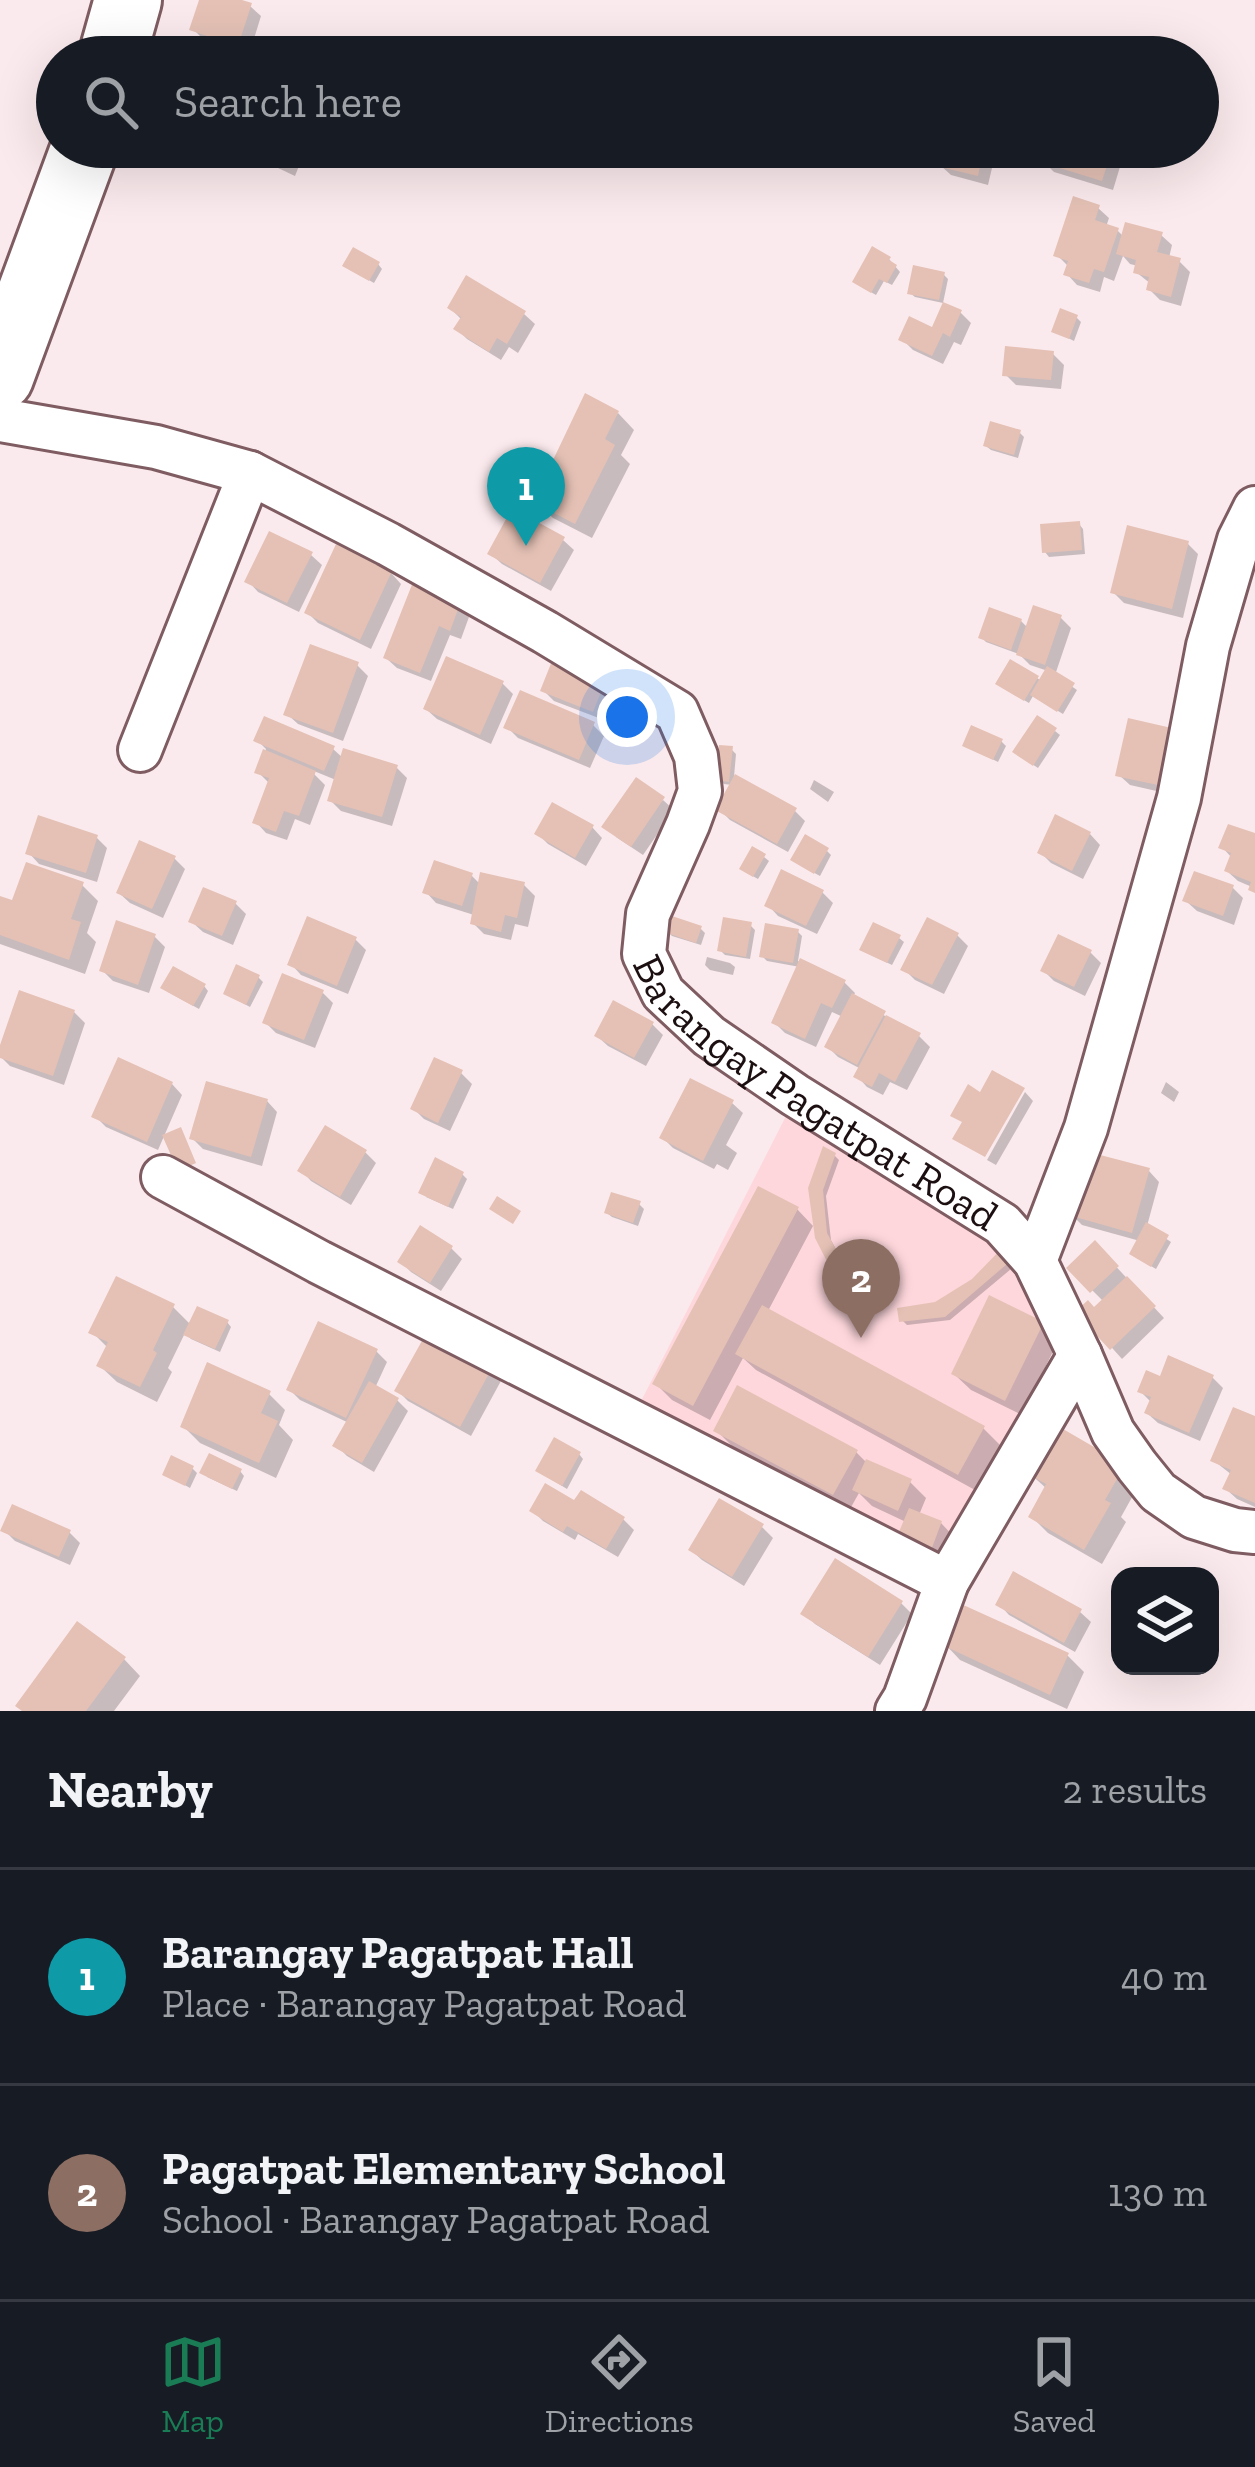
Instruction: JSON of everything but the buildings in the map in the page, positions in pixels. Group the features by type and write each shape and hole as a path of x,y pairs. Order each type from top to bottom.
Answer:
{"main road":[{"path":"118,36 128,0"},
{"path":"0,377 77,168"}],"street":[{"name":"Barangay Pagatpat Road","path":"0,420 156,447 250,473 388,544 677,712 696,756 700,790 648,914 644,954 663,993 726,1048 1002,1224 1035,1261 1113,1432 1158,1492 1194,1517 1255,1532"},
{"path":"140,750 250,473"},
{"path":"1035,1261 1086,1128 1179,798 1208,646 1239,540 1255,508"},
{"path":"163,1177 319,1262 947,1582"},
{"path":"896,1711 947,1582 1080,1355"}],"shaded area":[{"path":"789,1110 1007,1236 1046,1323 1052,1354 940,1573 633,1417"}],"place":[{"name":"Barangay Pagatpat Hall","path":"526,546"},
{"name":"Pagatpat Elementary School","path":"861,1338"}]}
